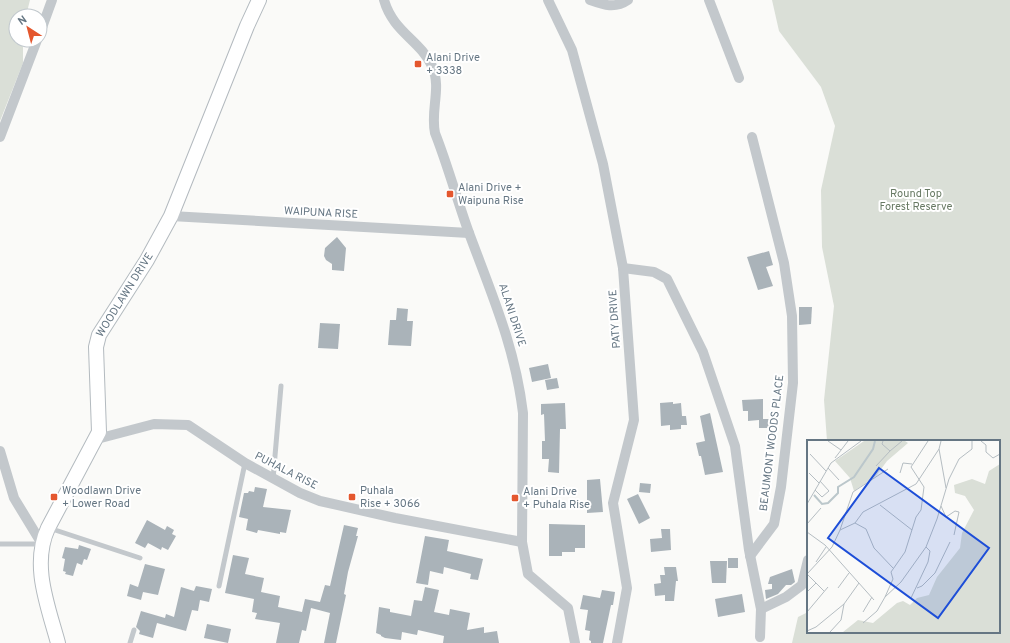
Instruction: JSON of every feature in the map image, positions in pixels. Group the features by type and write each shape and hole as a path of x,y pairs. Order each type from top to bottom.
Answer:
{"street":[{"path":"48,11 52,0"},
{"name":"WOODLAWN DRIVE","path":"58,643 44,591 41,569 42,544 48,528 97,439 99,432 97,341 147,260 171,216 247,26 259,0"},
{"name":"ALANI DRIVE","path":"384,0 396,25 423,53 434,72 437,86 433,119 435,133 469,233 506,331 521,392 523,413 522,542 528,574 568,608 575,643"},
{"name":"PATY DRIVE","path":"548,0 572,50 603,164 623,268 634,420 613,503 627,588 617,643"},
{"path":"590,0 610,6 619,5 628,0"},
{"path":"709,0 739,78"},
{"path":"0,137 34,48"},
{"name":"BEAUMONT WOODS PLACE","path":"750,556 774,524 782,487 793,383 792,316 784,263 752,137"},
{"name":"WAIPUNA RISE","path":"171,216 469,233"},
{"name":"BEAUMONT WOODS PLACE","path":"623,268 654,272 667,279 703,352 735,446 750,556 761,609 760,637"},
{"name":"PUHALA RISE","path":"97,439 154,424 188,425 245,463 273,479 300,493 327,503 395,518 522,542"},
{"path":"0,452 14,498 42,544"},
{"path":"761,609 786,597 802,586 807,564"}],"lane":[{"path":"273,479 281,386"},
{"path":"219,586 245,463"},
{"path":"48,528 140,558"},
{"path":"0,544 42,544"},
{"path":"130,643 134,630"}],"green space":[{"path":"0,0 30,0 28,8 8,8 8,48 23,48 23,63 0,121"},
{"name":"Round Top Forest Reserve","path":"772,0 1010,0 1010,643 792,643 798,617 807,612 807,633 1000,633 1000,440 827,440 824,400 834,306 822,247 821,190 835,126 821,87 779,31"}],"building":[{"path":"337,237 346,248 344,271 332,270 332,264 326,260 324,256 325,248"},
{"path":"769,251 773,265 766,267 773,286 758,290 747,257"},
{"path":"799,307 812,307 811,324 799,325"},
{"path":"397,308 408,309 407,321 413,321 411,346 388,345 390,320 396,320"},
{"path":"320,323 340,324 338,349 318,348"},
{"path":"548,364 551,378 532,382 529,368"},
{"path":"557,378 559,388 547,390 545,380"},
{"path":"763,399 763,419 769,419 769,428 759,428 759,420 748,421 748,411 743,411 742,400"},
{"path":"673,402 673,404 681,403 682,416 686,416 687,425 681,425 681,429 670,430 670,425 661,426 660,403"},
{"path":"565,403 566,429 560,429 559,473 548,472 549,459 542,459 542,441 545,441 544,414 541,415 541,404"},
{"path":"710,413 723,472 705,475 701,456 699,456 696,443 705,441 700,416"},
{"path":"600,479 603,512 587,513 587,480"},
{"path":"640,483 651,484 650,493 639,492"},
{"path":"255,487 267,489 263,507 291,510 286,533 280,532 280,534 258,530 257,533 246,530 248,519 239,517 244,493 248,493 249,491 254,492"},
{"path":"638,494 650,518 639,524 627,499"},
{"path":"147,520 165,530 167,526 174,530 172,534 176,536 168,550 162,547 161,550 148,543 145,548 135,543"},
{"path":"549,524 585,525 585,548 575,548 575,552 562,552 562,556 549,556"},
{"path":"344,525 358,528 356,536 358,536 348,572 344,594 346,595 336,643 324,643 330,613 311,608 306,631 302,630 299,643 276,643 280,623 255,619 257,613 252,612 254,599 225,593 233,555 249,558 245,574 264,578 261,592 280,596 278,607 302,612 305,599 320,602 325,585 330,586"},
{"path":"661,529 670,529 671,550 651,552 650,539 662,538"},
{"path":"425,536 449,540 447,551 483,559 478,580 470,579 471,574 444,567 443,574 430,571 428,585 416,583"},
{"path":"79,545 91,549 87,560 84,559 82,565 77,563 73,576 65,574 66,572 63,571 65,559 62,558 65,547 78,549"},
{"path":"728,558 738,558 738,568 728,568"},
{"path":"710,561 727,561 726,583 712,583"},
{"path":"145,564 165,569 158,595 143,592 141,600 127,596 130,584 138,587"},
{"path":"664,567 676,567 678,581 676,581 674,601 665,601 665,595 655,596 654,584 661,583 660,575 665,575"},
{"path":"792,569 795,582 791,585 786,585 778,594 766,599 765,590 772,589 772,584 768,584 770,577"},
{"path":"196,586 212,589 209,602 200,600 198,611 192,610 186,631 157,623 153,638 139,634 140,631 136,627 141,611 165,618 166,614 174,617 181,587 194,591"},
{"path":"425,587 439,590 434,612 449,615 450,609 470,613 467,630 484,627 484,633 497,631 499,643 443,643 444,636 418,630 417,635 402,632 401,640 385,638 376,633 379,607 390,609 390,612 411,616 414,600 422,601"},
{"path":"602,590 615,592 613,605 611,605 603,643 591,643 589,640 590,631 585,630 588,610 580,609 583,595 600,598"},
{"path":"742,594 745,612 718,617 715,599"},
{"path":"207,624 231,629 228,643 204,638"}],"place":[{"name":"Alani Drive + 3338","path":"418,64"},
{"name":"Alani Drive + Waipuna Rise","path":"450,194"},
{"name":"Woodlawn Drive + Lower Road","path":"54,497"},
{"name":"Puhala Rise + 3066","path":"352,497"},
{"name":"Alani Drive + Puhala Rise","path":"515,498"}]}
